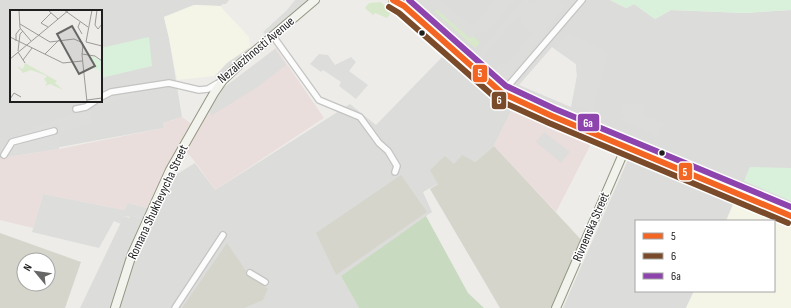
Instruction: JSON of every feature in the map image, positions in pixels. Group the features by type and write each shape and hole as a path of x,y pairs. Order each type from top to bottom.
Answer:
{"main road":[{"path":"393,0 402,3 502,93 552,116 791,216"}],"street":[{"name":"Nezalezhnosti Avenue","path":"102,96 111,92 169,83 199,90 208,89 223,80 315,0"},
{"path":"502,93 582,0"},
{"path":"273,36 319,100 360,117 379,143 388,151 397,166 396,172"},
{"name":"Romana Shukhevycha Street","path":"115,308 132,254 173,162 223,80"},
{"path":"76,109 86,107 94,102"},
{"path":"4,155 12,142 54,130"},
{"name":"Rivnenska Street","path":"556,308 626,147"},
{"path":"175,308 223,235"},
{"path":"250,273 265,282"}],"shaded area":[{"path":"0,0 229,0 226,4 220,6 194,5 164,17 169,38 182,117 163,123 164,128 0,158"},
{"path":"295,0 308,0 267,36 263,32 287,10"},
{"path":"401,0 610,0 626,8 634,4 655,19 671,10 744,13 791,10 791,216 502,93","holes":["552,47 576,64 577,76 571,107 519,85"]},
{"path":"432,0 440,0 457,15 473,26 495,0 515,0 485,33 480,31 470,38 429,3"},
{"path":"523,0 529,0 534,4 538,0 558,0 565,6 543,33 544,35 507,79 496,69 502,62 506,65 532,34 521,24 523,20 518,16 483,57 478,53"},
{"path":"194,5 220,6 249,37 250,46 227,63 215,76 177,80 164,17"},
{"path":"568,34 608,51 592,112 573,104 577,75 576,64 555,49"},
{"path":"249,48 252,51 217,79 215,76 227,63"},
{"path":"276,48 324,118 215,190 186,151 218,92"},
{"path":"275,49 286,65 259,86 211,116 209,110 218,92"},
{"path":"446,53 498,101 513,108 494,146 470,166 423,192 432,212 341,276 359,308 119,308 133,257 169,179 195,163 215,190 350,104 376,125"},
{"path":"319,54 328,55 335,65 351,57 356,62 349,71 368,85 356,99 339,86 341,82 323,70 321,72 310,64"},
{"path":"137,91 138,95 99,106 97,103 111,97"},
{"path":"646,103 641,114 663,123 657,137 621,120 624,115 621,113 623,106"},
{"path":"91,107 92,123 59,132 59,149 0,158 9,139 39,126"},
{"path":"513,108 593,140 556,212 494,146"},
{"path":"182,117 193,125 151,209 128,203 124,210 43,194 33,228 0,220 0,158 59,149 164,128 163,123"},
{"path":"544,132 570,152 561,163 536,142"},
{"path":"494,146 586,245 559,308 500,308 430,189 438,184 430,170 445,156 454,164 462,155 475,162"},
{"path":"630,155 735,200 726,220 635,220 635,292 694,292 686,308 563,308"},
{"path":"401,175 427,212 336,275 316,233"},
{"path":"43,194 124,210 128,203 151,209 145,221 131,215 130,217 124,216 121,224 114,221 99,248 32,232"},
{"path":"735,200 791,225 791,308 686,308 694,292 775,292 775,220 726,220"},
{"path":"131,215 145,221 113,308 80,308 124,216 129,218"},
{"path":"0,233 53,252 16,252 16,292 56,292 56,253 81,262 65,308 0,308"},
{"path":"227,243 248,274 268,289 263,300 244,308 182,308"}],"green space":[{"path":"610,0 791,0 791,10 744,13 671,10 655,19 634,4 626,8"},
{"path":"380,2 392,11 387,18 375,13 373,15 365,8 369,3"},
{"path":"437,9 470,38 473,36 479,41 479,44 475,48 434,11"},
{"path":"431,14 472,51 463,51 430,21 429,18"},
{"path":"149,37 152,66 102,78 102,48"},
{"path":"750,167 791,168 791,201 744,181"},
{"path":"426,216 468,293 484,308 359,308 341,276"}],"transit line":[{"name":"5","path":"393,0 404,6 502,93 552,116 791,216"},
{"name":"6а","path":"409,0 506,86 555,109 791,207"},
{"name":"6","path":"389,7 399,13 498,100 549,123 788,223"}]}
